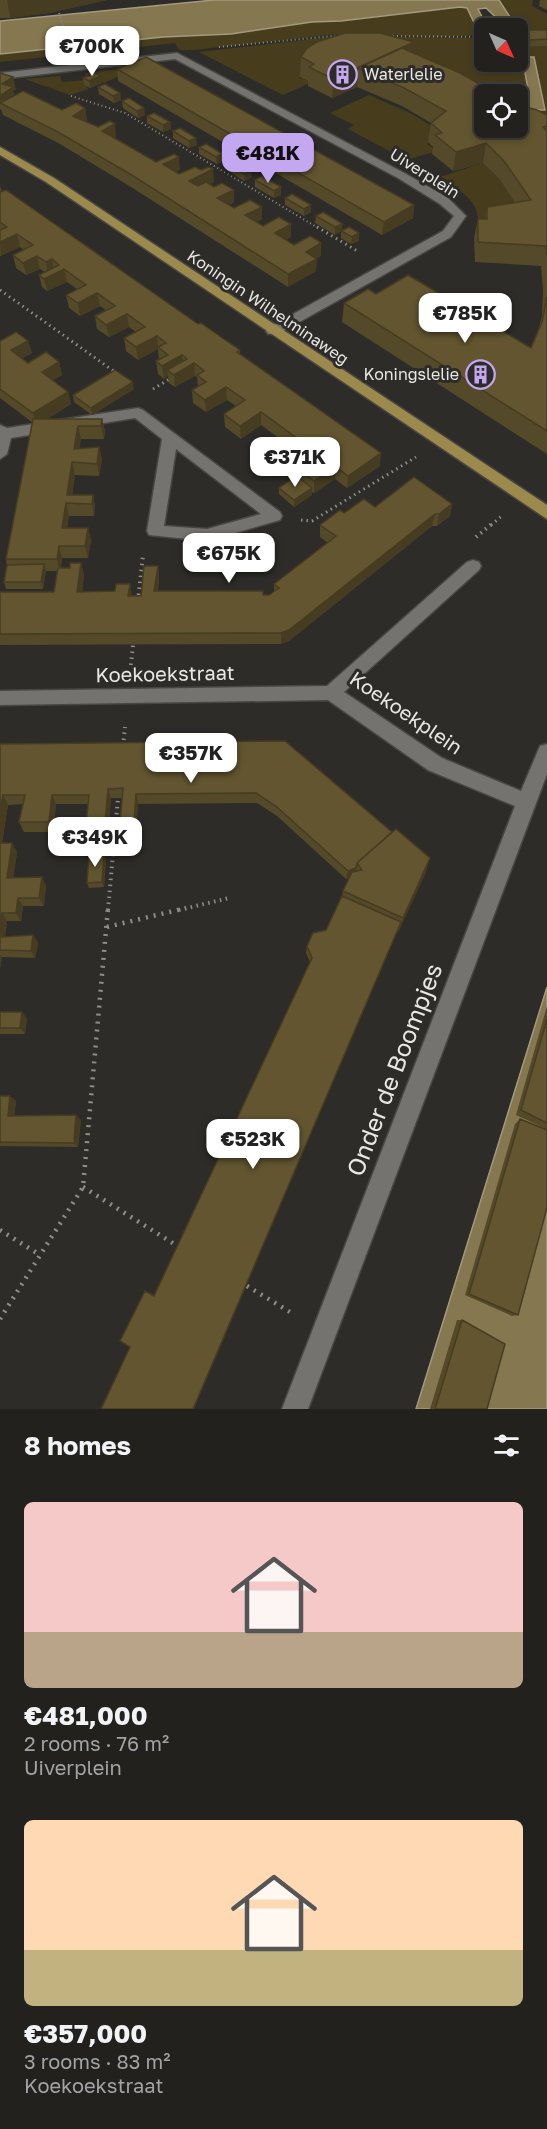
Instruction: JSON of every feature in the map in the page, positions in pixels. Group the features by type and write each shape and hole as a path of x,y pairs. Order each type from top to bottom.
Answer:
{"main road":[{"name":"Koningin Wilhelminaweg","path":"0,150 50,180 547,513"}],"street":[{"path":"0,76 177,56"},
{"name":"Uiverplein","path":"177,56 402,176 444,201 460,216 447,234 384,267 273,331"},
{"path":"0,454 2,432 138,413 274,516"},
{"path":"170,437 155,531 207,535 274,516"},
{"name":"Koekoekplein","path":"473,566 331,693 435,764 526,802"},
{"name":"Koekoekstraat","path":"0,698 331,693"},
{"name":"Onder de Boompjes","path":"295,1409 547,752"}],"path":[{"path":"59,14 70,49"},
{"path":"177,56 204,49 348,35"},
{"path":"381,36 474,37"},
{"path":"15,75 26,82 125,113 384,267"},
{"path":"0,290 116,373"},
{"path":"138,413 145,394 176,376"},
{"path":"274,516 312,521 439,442"},
{"path":"473,566 455,554 525,498"},
{"path":"137,608 143,546 155,531"},
{"path":"0,1319 83,1187 118,798"},
{"path":"107,927 229,898"},
{"path":"83,1187 180,1247"},
{"path":"0,1230 40,1255"},
{"path":"248,1286 324,1332"}],"shaded area":[{"path":"214,0 499,0 511,18 496,18 486,8 478,9 483,18 474,18 474,23 467,8 460,7 341,21 312,22 231,34 163,37 0,54 0,21"},
{"path":"499,0 533,0 532,6 547,14 547,28 528,31 528,18 507,17"},
{"path":"460,7 467,8 474,23 474,35 441,37 337,34 194,50 179,50 175,43 0,62 0,54 163,37 231,34 312,22 341,21"},
{"path":"338,36 474,38 474,72 525,72 527,84 474,84 474,93 301,75 300,78 312,82 283,95 199,52"},
{"path":"547,46 547,135 528,128 528,89 544,110 534,57 528,57 528,47"},
{"path":"528,57 534,57 545,110 532,110 528,107 525,72 528,72"},
{"path":"139,67 104,83 98,79 83,84 89,89 70,95 25,79 60,76 62,82 86,80 85,73"},
{"path":"369,95 412,114 440,131 427,144 437,151 406,160 348,129 354,125 330,113"},
{"path":"483,163 500,180 526,220 478,226 476,209 472,202 459,190 436,178"},
{"path":"547,987 547,1409 416,1409"}],"building":[{"path":"528,30 547,30 547,39 529,40"},
{"path":"345,33 380,33 414,42 333,79 309,67 314,64 301,57 307,48 317,42"},
{"path":"402,48 479,84 474,84 474,138 528,138 528,108 547,115 547,126 543,127 547,131 547,256 546,246 478,242 478,219 487,219 487,207 531,200 504,161 486,143 456,152 435,135 442,133 431,123 446,111 404,88 358,68"},
{"path":"146,57 414,205 384,222 117,69"},
{"path":"0,73 13,77 2,84 13,87 0,96"},
{"path":"95,73 101,76 89,81 83,78"},
{"path":"105,84 120,93 113,96 98,87"},
{"path":"23,91 62,110 76,103 85,108 73,116 98,127 110,121 115,124 102,131 156,162 174,154 179,157 163,164 179,174 195,167 201,170 209,167 213,169 189,181 198,186 206,182 214,187 222,183 234,190 217,198 234,208 250,200 262,207 245,215 263,226 279,217 291,224 275,233 294,245 310,236 317,240 321,243 306,252 317,259 288,274 130,174 58,132 0,103"},
{"path":"129,98 144,108 137,111 122,101"},
{"path":"154,113 170,122 163,125 147,116"},
{"path":"180,128 196,138 189,141 173,131"},
{"path":"206,144 223,154 216,157 199,147"},
{"path":"234,160 251,170 244,174 227,163"},
{"path":"262,176 281,187 274,191 255,180"},
{"path":"6,190 198,324 201,323 240,350 237,352 381,453 348,476 336,467 314,481 297,468 319,455 309,447 261,412 240,426 224,414 245,400 226,387 205,400 192,390 206,382 197,375 204,371 194,363 174,375 167,370 187,359 182,355 162,366 156,361 168,355 158,347 166,343 157,336 136,347 124,338 145,327 127,314 106,325 95,316 115,306 97,293 78,303 66,295 86,285 64,269 44,279 39,275 59,265 52,259 46,262 37,256 23,263 13,255 33,245 17,234 0,242 0,230 7,227 0,222 0,192"},
{"path":"292,194 311,205 304,209 285,198"},
{"path":"323,212 343,224 335,227 316,216"},
{"path":"349,227 359,233 352,237 341,231"},
{"name":"Koningslelie","path":"408,275 531,348 542,322 547,297 547,431 344,303 368,289 376,294"},
{"path":"16,332 28,341 11,350 28,363 46,352 59,362 42,372 68,392 33,413 0,389 0,341"},
{"path":"115,370 133,382 91,408 73,395"},
{"path":"33,419 102,419 101,426 78,426 74,449 99,447 97,464 72,462 67,495 93,495 92,504 66,503 62,528 88,528 85,546 59,546 57,559 6,559"},
{"path":"296,476 312,488 294,500 279,488"},
{"path":"414,477 452,504 439,514 435,514 289,630 281,633 0,634 0,592 54,592 58,568 70,568 70,563 81,563 77,592 115,591 116,584 130,584 128,596 141,596 144,566 158,566 154,591 263,591 263,595 269,595 279,588 274,584 336,536 320,525 340,510 344,513 364,499 375,507"},
{"path":"44,564 41,582 4,582 7,565"},
{"path":"285,741 392,832 357,863 356,868 348,871 277,807 256,793 136,794 134,823 120,823 123,788 108,789 105,824 86,824 89,795 52,795 49,822 19,822 25,795 3,795 0,812 0,744"},
{"path":"396,829 430,858 403,918 343,891 352,872 362,870 357,863"},
{"path":"0,843 12,843 7,878 42,877 39,898 18,898 16,913 2,913 0,927"},
{"path":"89,854 104,854 102,882 87,883"},
{"path":"342,896 401,922 193,1409 101,1409 130,1347 120,1341 145,1291 154,1296 312,958 307,946 313,933 326,930"},
{"path":"33,935 31,951 0,950 0,937"},
{"path":"0,1012 22,1012 20,1028 0,1028"},
{"path":"547,1019 547,1123 521,1110"},
{"path":"0,1096 10,1096 8,1116 76,1115 74,1143 0,1142"},
{"path":"520,1119 547,1130 547,1208 518,1315 469,1294"},
{"path":"462,1320 505,1344 487,1409 435,1409"}],"place":[{"name":"Waterlelie","path":"343,74"},
{"name":"Koningslelie","path":"480,374"}]}
